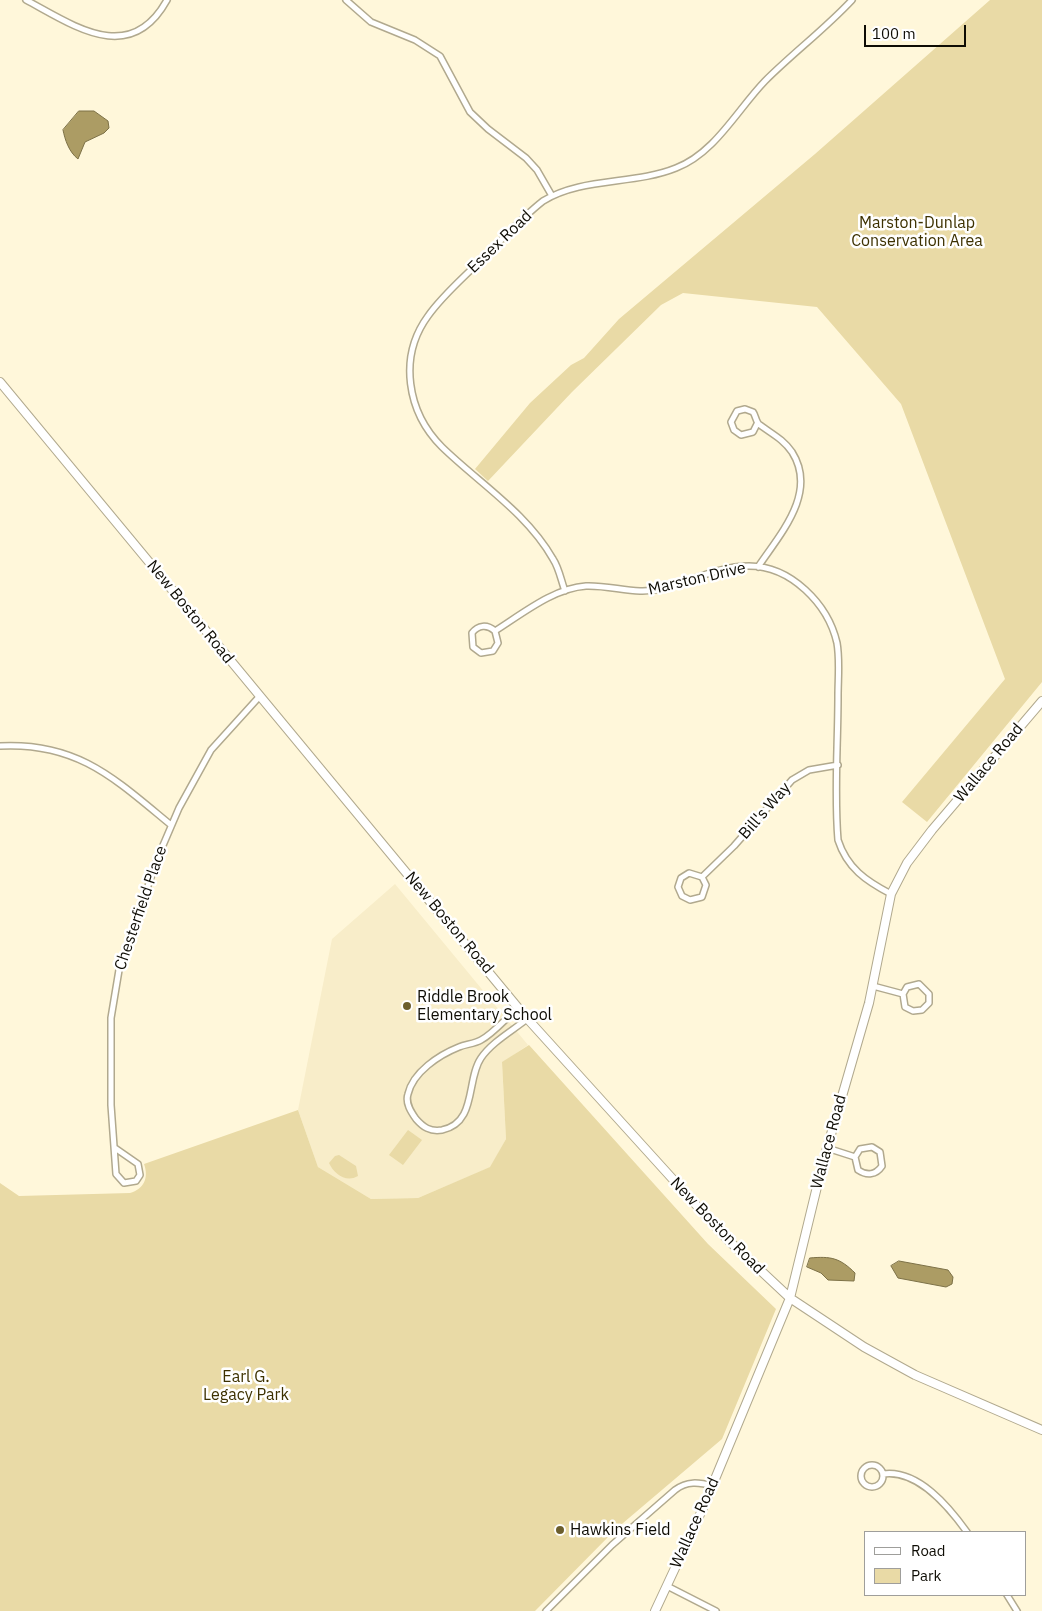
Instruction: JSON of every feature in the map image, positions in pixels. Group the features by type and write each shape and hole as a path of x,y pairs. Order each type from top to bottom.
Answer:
{"street":[{"path":"26,0 84,31 104,37 128,33 143,27 156,17 167,0"},
{"path":"346,0 371,22 415,40 440,56 470,112 488,129 526,158 537,170 552,196"},
{"name":"Essex Road","path":"565,590 554,561 531,528 443,448 422,423 415,407 409,377 413,346 418,331 437,304 535,208 552,196 578,188 654,175 678,168 692,160 710,144 765,82 819,34 852,0"},
{"name":"New Boston Road","path":"0,382 62,455 259,697 469,946 527,1019 727,1239 790,1298 842,1334 904,1369 1042,1430"},
{"path":"758,424 753,432 745,436 737,433 731,422 734,414 745,409 756,416 758,424 778,437 792,453 797,463 800,484 797,505 791,518 758,566"},
{"name":"Marston Drive","path":"495,631 565,590 588,586 625,591 651,591 733,567 758,566 784,575 804,588 822,609 833,631 838,658 837,830 842,853 855,871 891,894"},
{"name":"Marston Drive","path":"488,626 495,631 498,639 493,650 481,653 472,647 472,634 478,627 488,626"},
{"name":"Chesterfield Place","path":"114,1148 138,1164 140,1175 136,1181 128,1184 118,1178 114,1148 111,1105 111,1018 119,970 171,824 211,750 259,697"},
{"name":"Wallace Road","path":"655,1611 713,1486 790,1298 827,1148 873,986 891,894 907,863 932,830 1042,701"},
{"path":"0,746 25,745 48,748 93,765 113,778 171,824"},
{"name":"Bill's Way","path":"702,877 734,846 792,780 810,770 838,765"},
{"path":"694,872 702,877 706,885 702,897 690,900 682,896 678,882 684,875 694,872"},
{"path":"919,984 927,989 930,998 922,1010 913,1011 906,1007 902,994 907,987 919,984"},
{"path":"873,986 902,994"},
{"path":"518,1008 485,1037 450,1052 432,1063 418,1076 409,1089 407,1100 412,1114 422,1126 434,1131 451,1127 458,1123 470,1100 480,1060 491,1048 527,1019"},
{"path":"872,1147 882,1157 882,1166 875,1173 866,1174 856,1166 855,1157 860,1150 872,1147"},
{"path":"827,1148 855,1157"},
{"path":"873,1465 880,1468 883,1474 882,1482 872,1487 865,1485 860,1475 863,1468 873,1465"},
{"path":"883,1474 900,1474 923,1487 948,1508 966,1531"},
{"path":"546,1611 612,1545 679,1487 690,1483 713,1486"},
{"path":"667,1586 716,1611"},
{"path":"1008,1596 1018,1611"}],"shaded area":[{"path":"79,111 94,111 108,121 109,128 104,133 85,142 78,159 68,146 63,130"},
{"name":"Riddle Brook Elementary School","path":"395,884 528,1045 502,1063 506,1139 491,1167 418,1198 371,1199 318,1167 298,1110 332,939"},
{"path":"824,1257 840,1261 855,1273 854,1281 828,1280 821,1273 807,1267 810,1258"},
{"path":"899,1261 948,1270 953,1277 952,1284 946,1287 898,1278 891,1266"}],"green space":[{"name":"Marston-Dunlap Conservation Area","path":"990,0 1042,0 1042,682 927,822 902,802 1005,679 901,404 817,307 683,293 661,305 572,392 488,481 475,469 530,403 571,365 584,358 619,319 815,154"},
{"name":"Earl G. Legacy Park","path":"529,1045 708,1244 776,1309 722,1439 616,1529 535,1611 0,1611 0,1183 19,1196 130,1193 139,1189 144,1182 146,1174 144,1164 298,1110 318,1167 371,1199 418,1198 490,1167 506,1139 502,1062"},
{"path":"408,1130 422,1140 403,1165 389,1155"},
{"path":"339,1155 356,1166 358,1176 345,1178 334,1171 329,1163 335,1156"}],"place":[{"name":"Riddle Brook Elementary School","path":"407,1006"},
{"name":"Hawkins Field","path":"560,1530"}]}
